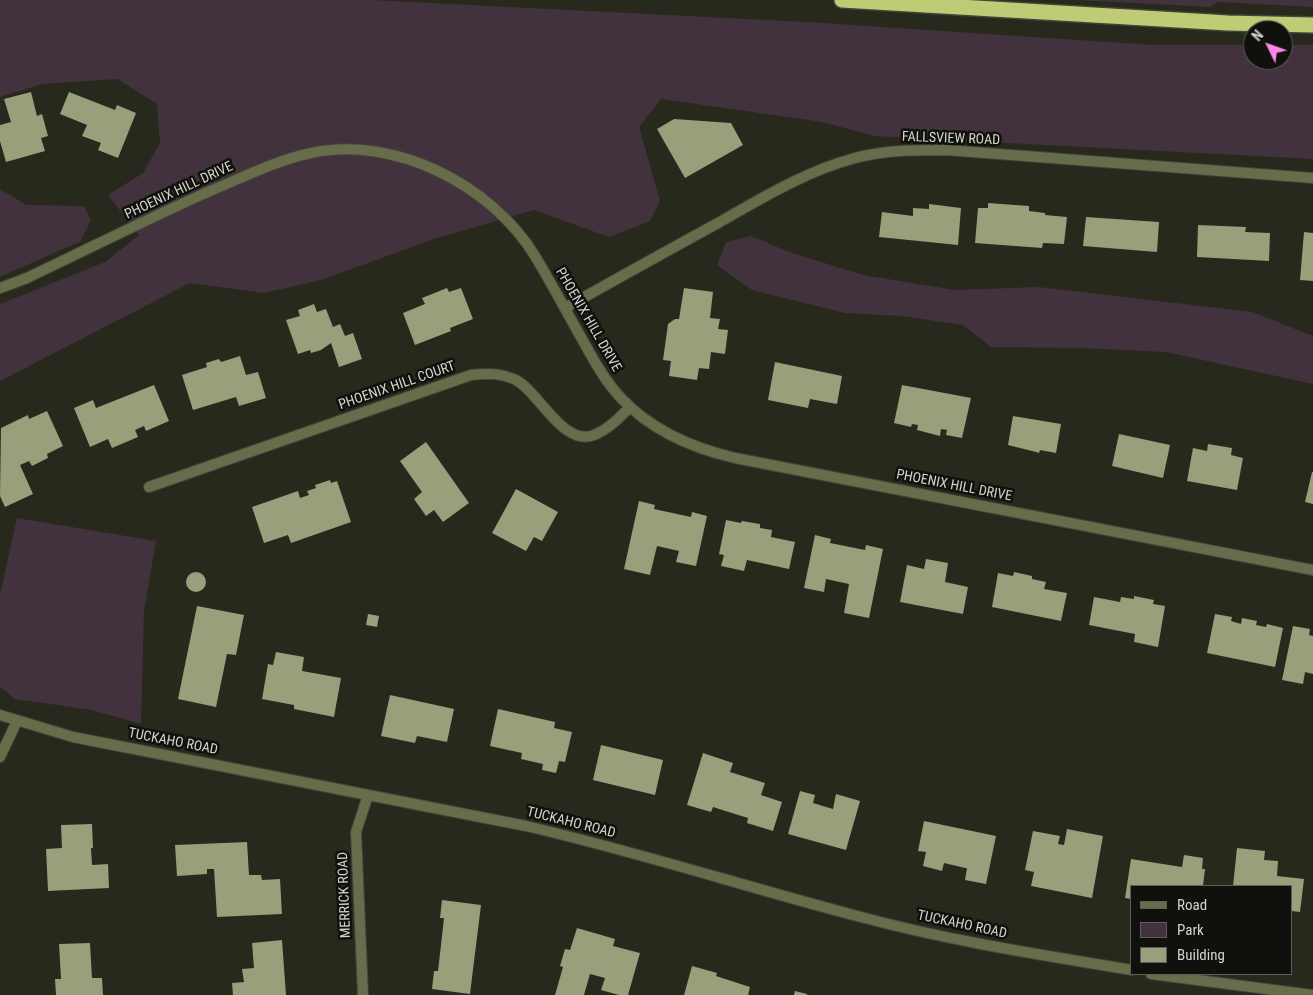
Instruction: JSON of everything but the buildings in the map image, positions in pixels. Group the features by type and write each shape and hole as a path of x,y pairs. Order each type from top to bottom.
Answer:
{"highway":[{"path":"842,0 1228,23 1313,25"}],"street":[{"name":"PHOENIX HILL DRIVE","path":"0,288 27,278 196,197 281,160 313,152 349,149 386,153 422,163 452,178 501,213 518,231 534,254 600,371 630,407 673,437 718,454 1313,570"},
{"name":"FALLSVIEW ROAD","path":"565,308 780,187 826,167 880,153 904,150 946,150 1313,178"},
{"name":"PHOENIX HILL COURT","path":"149,486 471,375 494,373 517,381 562,426 584,437 594,435 611,424 630,407"},
{"name":"TUCKAHO ROAD","path":"0,715 73,737 526,826 576,838 863,918 985,944 1130,970"},
{"path":"0,757 17,720"},
{"name":"MERRICK ROAD","path":"363,995 356,832 368,795"},
{"path":"1158,975 1313,995"}],"green space":[{"path":"0,0 371,0 807,22 1154,45 1243,45 1243,70 1293,70 1293,45 1313,45 1313,159 874,136 822,122 661,99 639,127 660,201 650,221 609,237 534,210 434,239 321,280 264,293 190,283 0,381 0,304 105,262 139,235 108,195 143,173 160,143 157,104 117,79 42,84 0,97"},
{"path":"1076,0 1313,0 1313,7 1218,2 1210,7"},
{"path":"0,189 26,205 84,206 91,220 81,241 0,277"},
{"path":"751,236 789,252 863,275 955,290 1039,287 1252,312 1313,336 1313,384 1166,352 1081,348 991,347 963,325 902,316 845,313 752,290 717,265 726,242"},
{"path":"17,518 156,541 144,611 141,724 92,710 15,699 0,687 0,594"}]}
